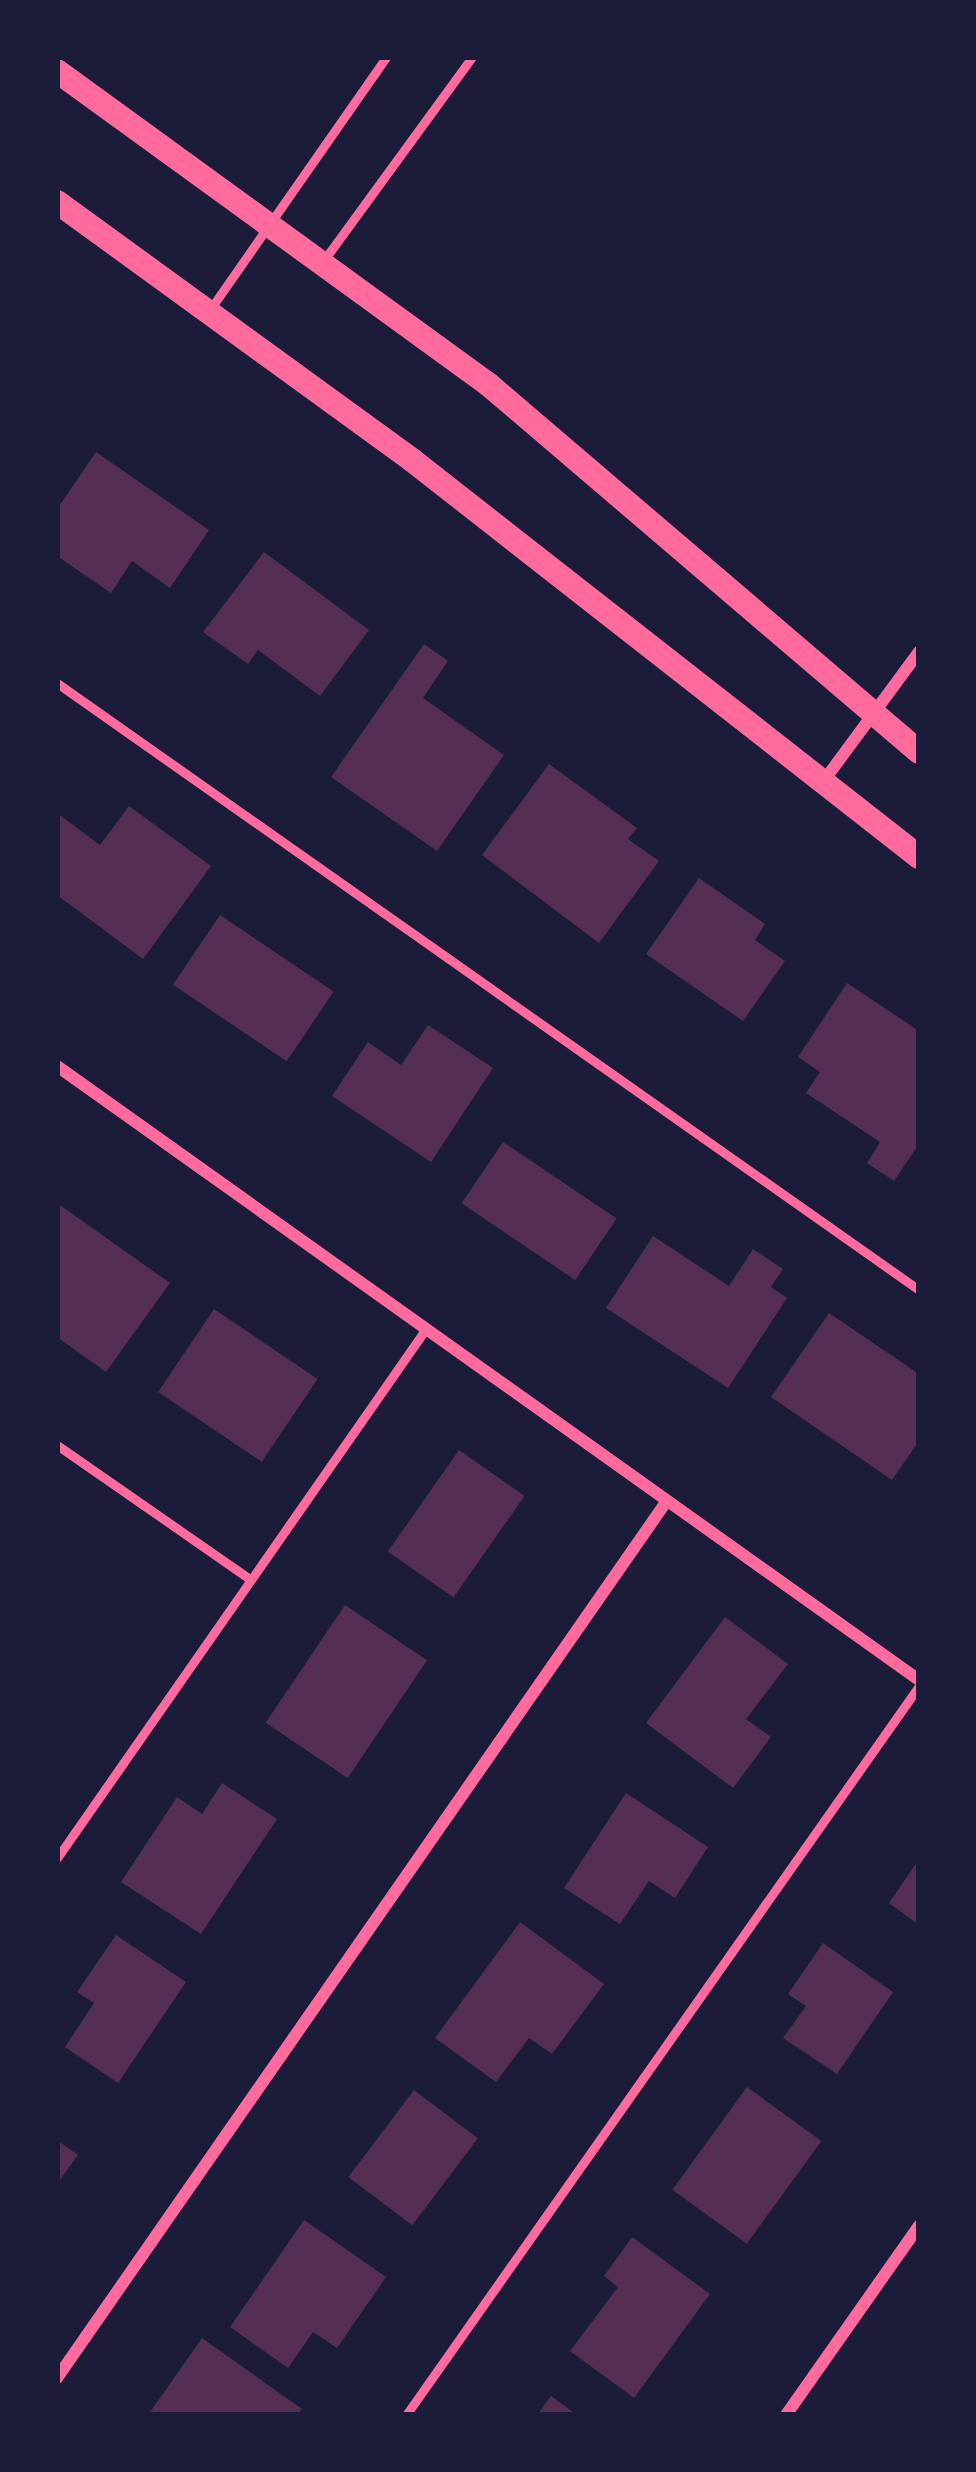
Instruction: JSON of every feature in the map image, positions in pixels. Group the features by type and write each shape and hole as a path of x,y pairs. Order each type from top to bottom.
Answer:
{"main road":[{"path":"57,71 274,222 585,462 919,752"},
{"path":"57,202 209,311 919,857"}],"street":[{"path":"823,783 919,652"},
{"path":"57,1066 919,1683"},
{"path":"57,2378 666,1502"},
{"path":"787,2415 919,2226"}],"lane":[{"path":"209,311 386,57"},
{"path":"324,260 472,57"},
{"path":"57,683 919,1290"},
{"path":"57,1858 425,1330"},
{"path":"57,1445 251,1580"},
{"path":"406,2415 919,1683"}],"building":[{"path":"96,452 209,530 170,588 132,561 111,593 57,556 57,509"},
{"path":"264,552 369,630 320,696 258,650 248,664 203,632"},
{"path":"424,644 448,661 423,698 504,755 437,851 331,777"},
{"path":"549,764 637,828 628,839 659,861 599,943 482,855"},
{"path":"129,806 211,866 143,959 57,895 57,813 100,845"},
{"path":"699,878 765,924 755,940 785,961 743,1021 646,954"},
{"path":"220,915 334,992 287,1061 173,985"},
{"path":"847,983 919,1031 919,1144 894,1181 867,1163 880,1142 806,1093 820,1072 798,1057"},
{"path":"428,1025 493,1068 431,1162 332,1096 368,1042 401,1065"},
{"path":"503,1142 617,1219 575,1280 462,1203"},
{"path":"57,1203 170,1283 106,1372 57,1337"},
{"path":"653,1236 729,1286 753,1249 783,1269 771,1287 787,1298 728,1388 606,1308"},
{"path":"214,1309 318,1379 262,1462 158,1392"},
{"path":"829,1313 919,1374 919,1441 892,1480 771,1397"},
{"path":"459,1450 525,1496 453,1597 388,1552"},
{"path":"345,1605 427,1660 348,1778 266,1723"},
{"path":"725,1617 788,1664 746,1719 771,1737 733,1788 646,1723"},
{"path":"222,1783 277,1819 201,1934 121,1882 177,1797 202,1814"},
{"path":"626,1793 708,1847 675,1898 649,1881 620,1924 564,1888"},
{"path":"919,1859 919,1925 889,1903"},
{"path":"520,1922 604,1984 552,2054 529,2038 496,2082 435,2038"},
{"path":"116,1935 186,1982 118,2083 65,2047 94,2003 77,1992"},
{"path":"823,1943 893,1992 837,2074 783,2038 806,2006 788,1994"},
{"path":"747,2087 821,2141 747,2244 672,2190"},
{"path":"414,2090 478,2138 412,2225 348,2177"},
{"path":"57,2140 78,2155 57,2184"},
{"path":"304,2220 386,2277 337,2348 313,2332 288,2368 230,2327"},
{"path":"632,2237 710,2294 634,2398 570,2351 618,2287 604,2276"},
{"path":"202,2338 302,2409 297,2415 148,2415"},
{"path":"551,2396 577,2415 537,2415"}]}
